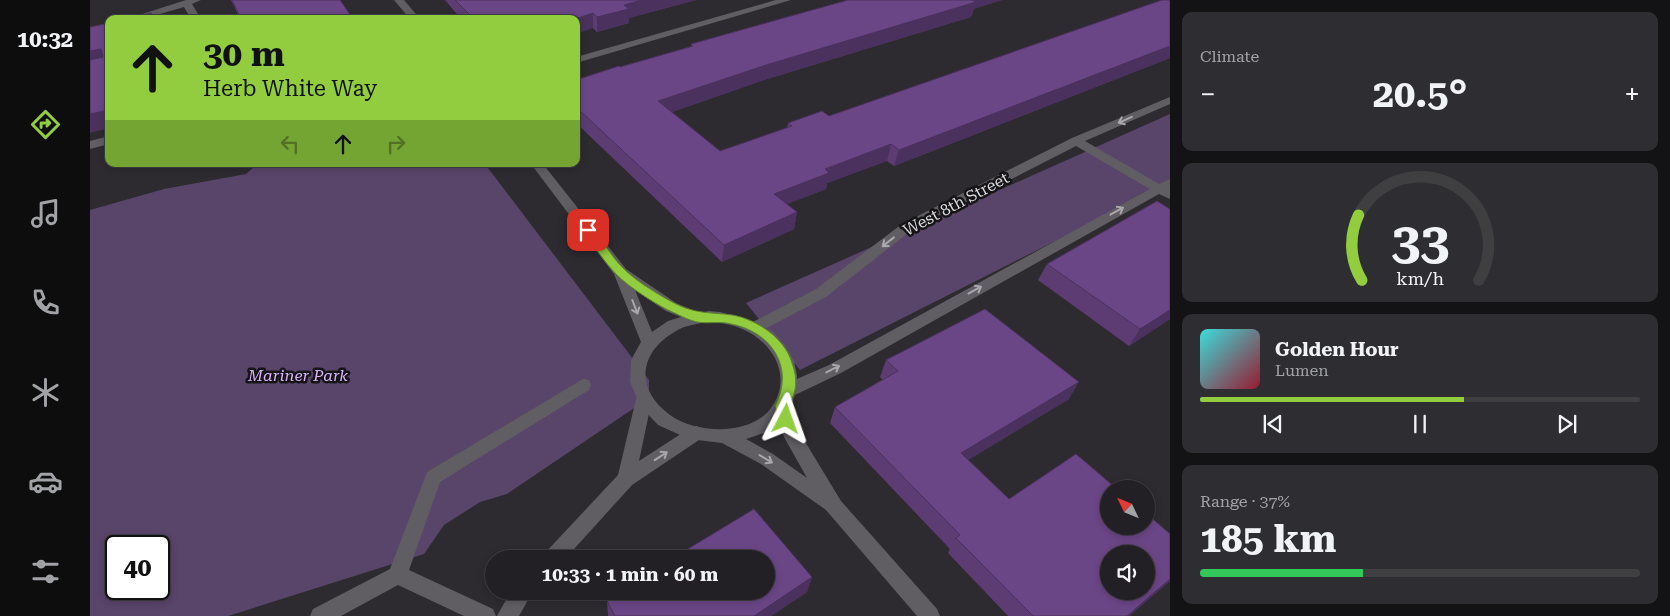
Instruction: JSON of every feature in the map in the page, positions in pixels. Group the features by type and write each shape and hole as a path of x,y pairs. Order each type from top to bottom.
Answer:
{"street":[{"path":"399,0 411,15"},
{"path":"580,59 786,0"},
{"path":"146,15 191,2 195,15"},
{"name":"West 8th Street","path":"754,328 821,293 907,227 1076,141 1170,100"},
{"path":"90,145 105,141"},
{"path":"1076,141 1166,189"},
{"path":"539,167 622,273 648,341"},
{"path":"789,390 835,368 1166,189"},
{"path":"622,273 671,307 698,318"},
{"path":"698,318 732,319 754,328 772,341 784,357 790,376 789,390 778,413 760,427 737,435 723,436 696,433 682,429 659,416 644,398 637,378 638,359 648,341 665,328 686,319 698,318"},
{"path":"320,616 398,574 433,477 583,385"},
{"path":"626,479 644,398"},
{"path":"782,406 790,432 834,507 930,616"},
{"path":"560,550 626,479 696,433"},
{"path":"723,436 767,459 834,507"},
{"path":"398,574 486,616"},
{"path":"507,616 517,600"}],"green space":[{"path":"1170,114 1170,183 800,370 746,303"},
{"name":"Mariner Park","path":"254,167 487,167 649,380 649,398 507,494 480,502 444,525 424,554 228,616 90,616 90,210 164,189 246,174"}],"building":[{"path":"232,0 340,0 350,15 239,15"},
{"path":"455,0 642,0 624,5 629,9 597,17 593,13 580,17 580,15 470,15"},
{"path":"848,0 972,0 976,2 766,65 658,101 720,151 792,126 788,123 822,111 829,116 1162,0 1170,0 1170,46 899,150 891,144 825,169 829,173 774,194 797,212 724,245 580,111 580,79 693,46 691,44"},
{"path":"105,24 105,111 90,114 90,60 103,57 101,49 90,51 90,27"},
{"path":"1157,201 1170,209 1170,310 1140,329 1047,264"},
{"path":"985,309 1079,382 961,453 1009,499 1076,454 1106,480 1100,480 1100,535 1155,535 1155,521 1170,534 1170,579 1155,592 1155,545 1100,545 1100,600 1146,600 1127,616 1033,616 956,538 960,535 835,407 898,371 886,360"},
{"path":"754,509 812,577 754,616 615,616 607,601 609,600 775,600 775,550 686,550"}],"route":[{"path":"588,230 622,273 671,307 698,318 709,316 732,319 754,328 772,341 784,357 790,376 788,395 782,406 786,419"}]}
